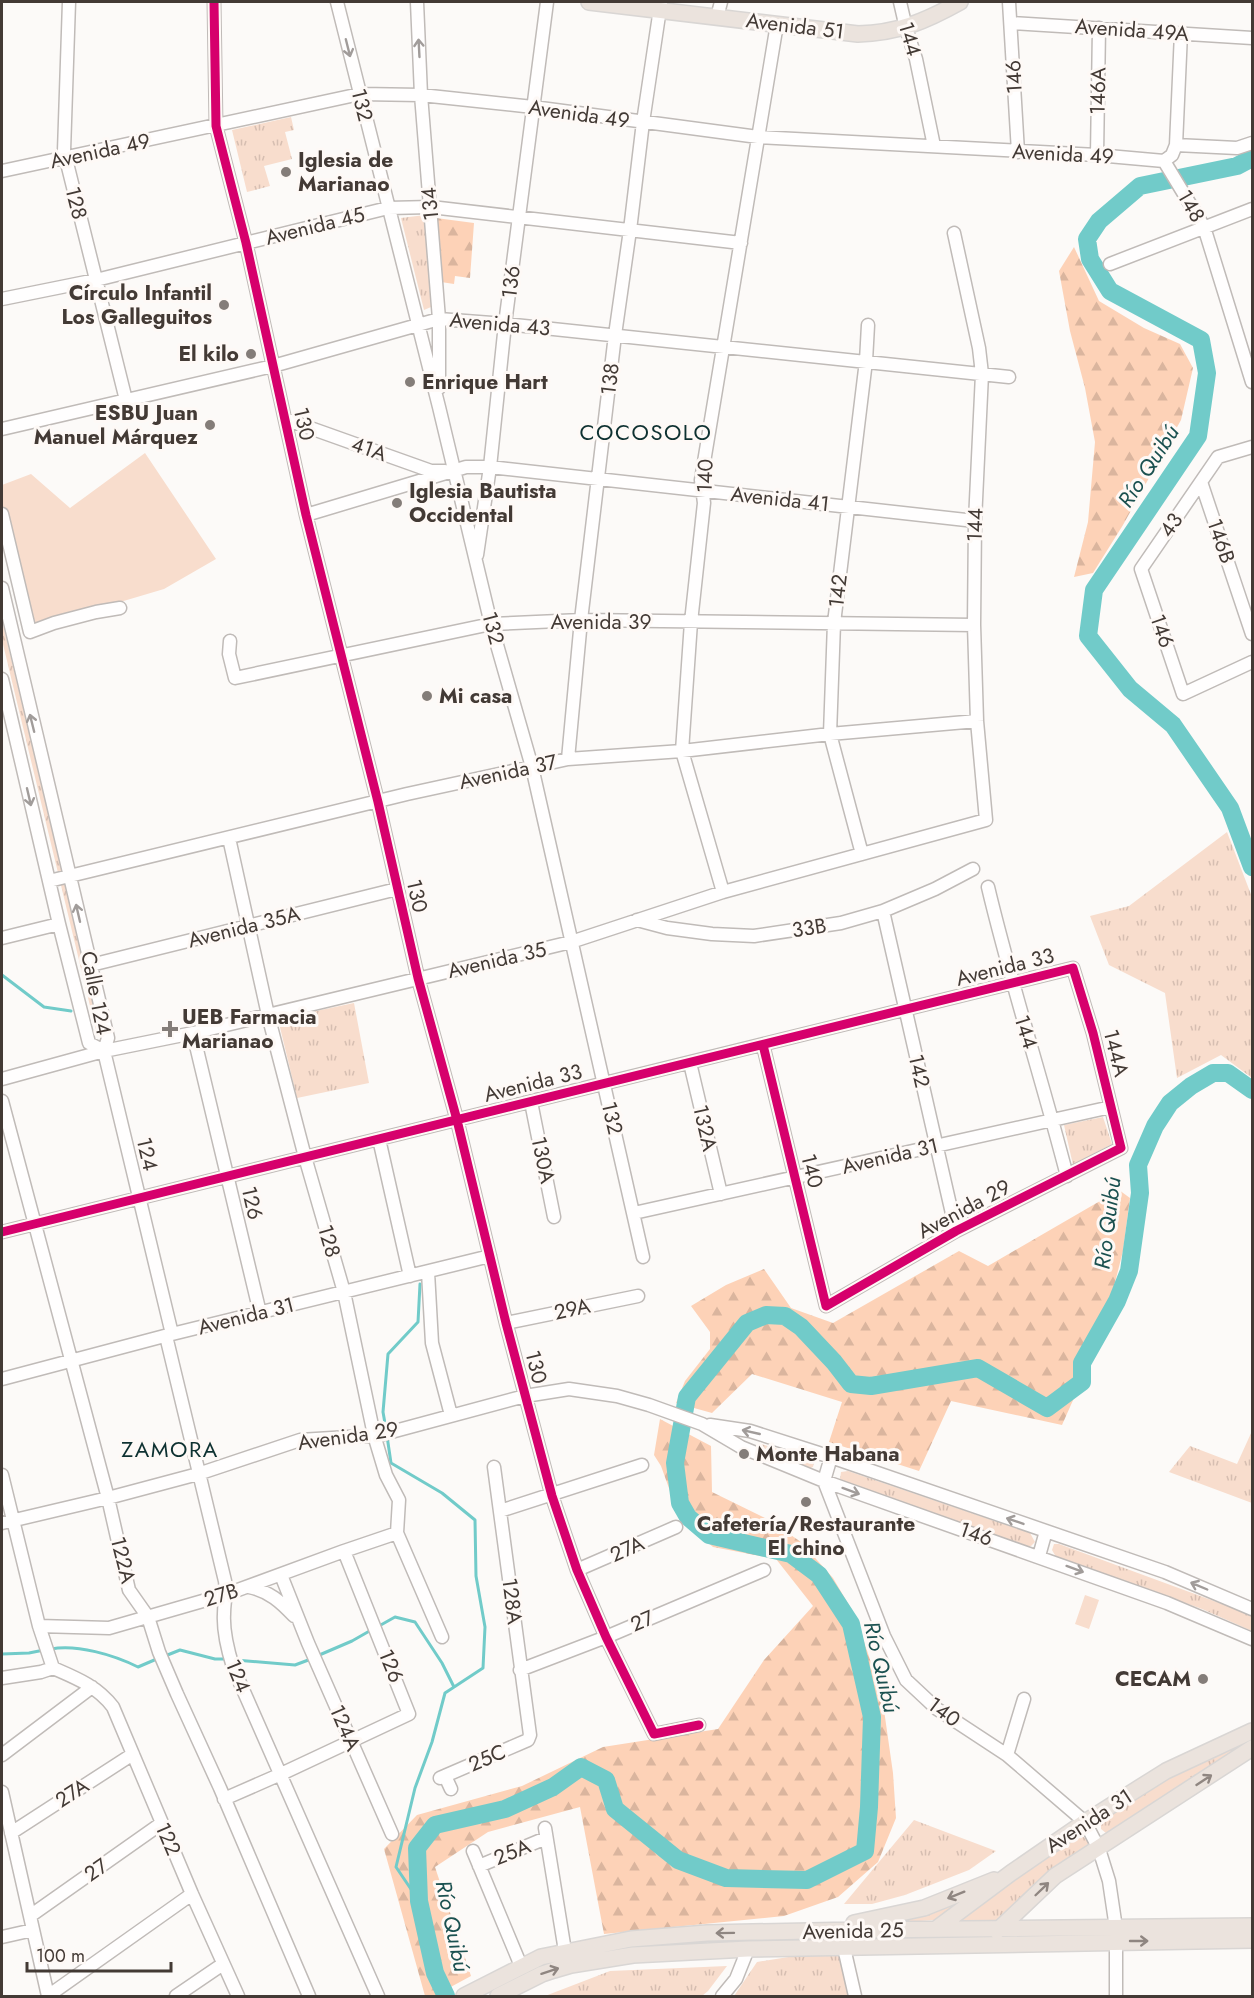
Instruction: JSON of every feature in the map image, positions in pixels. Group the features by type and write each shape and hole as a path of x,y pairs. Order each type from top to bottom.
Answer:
{"main road":[{"name":"Avenida 51","path":"589,2 661,6 717,17 858,34 875,34 906,28 960,2"},
{"name":"Avenida 31","path":"936,1929 1085,1822 1166,1772 1252,1731"},
{"name":"Avenida 31","path":"976,1945 1000,1929 1055,1876 1252,1748"},
{"path":"784,1932 860,1923 924,1908 1011,1873"},
{"name":"Avenida 25","path":"498,1996 542,1974 571,1965 633,1955 748,1949 976,1945 1252,1926"},
{"name":"Avenida 25","path":"467,1995 541,1957 631,1939 707,1933 1000,1929 1252,1940"}],"street":[{"name":"128","path":"69,2 65,158 126,400"},
{"name":"130","path":"214,2 216,126 246,243 306,516 378,802 418,978 457,1120 506,1323 552,1496 577,1570 606,1637 654,1734 699,1725"},
{"name":"132","path":"337,2 417,324 440,407 491,624 532,767 643,1257"},
{"name":"134","path":"417,2 421,95 439,319 440,407"},
{"name":"136","path":"476,562 490,467 505,324 547,2"},
{"path":"717,17 721,2"},
{"name":"144","path":"900,2 916,59 934,146"},
{"name":"146","path":"1009,2 1017,152"},
{"name":"138","path":"568,759 581,620 615,335 657,18 661,6"},
{"name":"Avenida 49A","path":"1011,23 1252,38"},
{"name":"140","path":"723,892 682,751 691,622 704,503 701,480 777,24"},
{"name":"146A","path":"1097,155 1099,27"},
{"path":"1167,166 1176,145 1181,33"},
{"name":"Avenida 49","path":"2,171 360,94 421,95 533,107 758,137 1097,155 1167,166"},
{"path":"1176,145 1237,148 1252,143"},
{"name":"148","path":"1167,166 1204,227 1252,382"},
{"name":"Avenida 45","path":"2,299 96,280 388,208 431,207 741,243"},
{"path":"1110,264 1252,209"},
{"name":"144","path":"954,232 980,348 982,374 975,521 974,625 977,721 986,820"},
{"name":"Avenida 43","path":"2,429 273,366 439,319 615,335 1010,377"},
{"name":"142","path":"862,854 830,734 834,623 866,361 868,325"},
{"name":"41A","path":"285,419 431,471 455,471"},
{"path":"1201,482 1218,457 1252,447"},
{"name":"Avenida 41","path":"306,516 466,467 490,467 975,521"},
{"name":"43","path":"1141,569 1201,482"},
{"name":"146B","path":"1201,482 1252,634"},
{"path":"2,514 30,632 64,620 120,608"},
{"name":"146","path":"1141,569 1183,694 1252,662"},
{"name":"Calle 124","path":"2,588 7,638 70,876 108,1038 104,1052 89,1043 2,679"},
{"name":"Avenida 39","path":"230,641 229,654 235,678 491,624 581,620 974,625"},
{"name":"Avenida 37","path":"49,880 568,759 682,751 830,734 977,721"},
{"name":"Avenida 35","path":"2,1079 104,1052 193,1033 571,942 723,892 986,820"},
{"name":"128","path":"230,838 268,1015 381,1434 386,1475 399,1500 398,1533 441,1637"},
{"name":"33B","path":"636,920 701,933 754,936 840,923 883,910 935,889 973,869"},
{"name":"144","path":"988,887 1011,983 1053,1120 1067,1176"},
{"name":"Avenida 35A","path":"91,965 397,889"},
{"name":"142","path":"883,910 956,1231"},
{"path":"2,938 59,924"},
{"name":"Avenida 33","path":"2,1232 1073,968"},
{"name":"144A","path":"1073,968 1093,1033 1121,1148"},
{"name":"126","path":"193,1033 260,1313"},
{"name":"140","path":"763,1045 826,1306"},
{"name":"124","path":"104,1052 139,1198 198,1474 227,1594 224,1615 228,1650 233,1667 378,1996"},
{"name":"132A","path":"690,1063 721,1194"},
{"name":"122A","path":"2,1101 108,1498 129,1590 148,1617 159,1652 309,1996"},
{"name":"130A","path":"531,1102 554,1217"},
{"name":"Avenida 31","path":"633,1214 1111,1107"},
{"path":"379,1139 410,1276"},
{"name":"Avenida 29","path":"826,1306 956,1231 1121,1148"},
{"name":"Avenida 31","path":"2,1379 169,1335 490,1256"},
{"path":"428,1272 432,1343 451,1415"},
{"name":"29A","path":"506,1323 638,1296"},
{"name":"Avenida 29","path":"8,1522 198,1474 300,1440 381,1434 525,1396 569,1389 617,1396 663,1410"},
{"name":"146","path":"663,1410 702,1424 741,1447 824,1481 1167,1603 1252,1639"},
{"name":"146","path":"702,1424 750,1431 831,1457 1165,1572 1252,1609"},
{"path":"824,1481 831,1457"},
{"path":"500,1511 642,1465"},
{"name":"128A","path":"494,1467 530,1735"},
{"path":"2,1475 8,1522 50,1664 41,1672 2,1678"},
{"name":"140","path":"824,1481 884,1636 906,1680 937,1709 1007,1755 1085,1822 1099,1849 1109,1881 1116,1934 1116,1996"},
{"name":"27A","path":"577,1570 676,1527"},
{"path":"1039,1556 1046,1532"},
{"name":"27B","path":"39,1626 109,1628 249,1587 398,1533"},
{"name":"126","path":"344,1551 409,1714 350,1740"},
{"name":"27","path":"520,1670 606,1637 764,1570"},
{"name":"124A","path":"281,1575 308,1643 392,1834"},
{"name":"124A","path":"249,1587 279,1599 299,1621"},
{"name":"122","path":"50,1664 104,1695 112,1707 238,1996"},
{"path":"2,1755 92,1687"},
{"path":"1007,1755 1024,1699"},
{"name":"25C","path":"451,1789 442,1777 528,1740 530,1735"},
{"path":"224,1799 350,1740"},
{"name":"27A","path":"11,1833 133,1754"},
{"path":"2,1792 48,1996 192,1894"},
{"name":"27","path":"30,1916 162,1823"},
{"name":"25A","path":"479,1866 546,1833 565,1951"},
{"path":"473,1851 521,1966"},
{"path":"2,1937 33,1930"},
{"path":"855,1996 844,1948 849,1937 858,1930"},
{"path":"722,1996 736,1979 748,1949"},
{"path":"176,1996 223,1964"}],"green space":[{"path":"291,117 294,130 285,132 292,159 264,166 270,186 247,192 232,130"},
{"path":"425,215 431,307 424,310 401,218"},
{"path":"436,218 474,223 470,278 455,276 454,284 441,282"},
{"path":"1074,247 1099,301 1144,328 1180,344 1193,368 1181,420 1123,525 1093,573 1074,577 1088,522 1095,442 1059,271"},
{"path":"145,453 216,559 164,589 26,630 2,537 2,485 31,474 70,508"},
{"path":"2,621 102,1034 100,1036 97,1035 2,640"},
{"path":"1227,832 1252,897 1252,1078 1221,1055 1177,1078 1165,993 1109,965 1090,916 1129,906"},
{"path":"354,1003 369,1083 297,1098 278,1019"},
{"path":"1103,1117 1112,1144 1073,1165 1064,1125"},
{"path":"1119,1190 1130,1198 1123,1251 1112,1294 1110,1325 1091,1360 1088,1384 1074,1398 1062,1425 951,1401 919,1471 829,1442 842,1402 752,1374 712,1413 676,1403 685,1381 710,1349 710,1332 691,1306 726,1285 764,1269 791,1308 833,1323 959,1251 988,1266"},
{"path":"660,1419 711,1446 712,1492 769,1520 801,1542 833,1578 856,1617 882,1696 893,1773 896,1818 878,1862 838,1897 784,1916 604,1934 580,1807 488,1832 435,1867 471,1976 434,1996 425,1996 384,1849 417,1815 522,1786 603,1747 718,1729 764,1660 813,1606 776,1559 713,1547 680,1519 661,1466 654,1455"},
{"path":"1252,1431 1252,1503 1169,1472 1190,1446 1237,1464"},
{"path":"761,1444 811,1459 814,1462 813,1467 808,1469 755,1448"},
{"path":"848,1471 1030,1533 1035,1542 1031,1546 1026,1546 844,1482 840,1479 841,1472"},
{"path":"1054,1544 1252,1615 1252,1631 1202,1609 1056,1557 1052,1550"},
{"path":"1085,1595 1099,1600 1089,1629 1075,1624"},
{"path":"1245,1744 1112,1832 1106,1833 1101,1829 1101,1823 1107,1815 1172,1776"},
{"path":"914,1820 996,1851 969,1870 905,1895 872,1904 844,1904"},
{"path":"1079,1834 1089,1844 1085,1849 1051,1870 997,1920 961,1920 1074,1837"},
{"path":"962,1901 936,1920 889,1923 929,1915"},
{"path":"844,1948 855,1996 734,1996 757,1962"},
{"path":"727,1966 702,1996 545,1996 610,1971"}],"waterway":[{"name":"Río Quibú","path":"1252,158 1237,166 1140,186 1099,221 1087,239 1090,259 1110,291 1201,340 1207,373 1198,436 1094,590 1088,636 1130,689 1173,725 1230,808 1252,867"},
{"path":"2,975 44,1007 71,1011"},
{"name":"Río Quibú","path":"446,1996 435,1973 419,1901 417,1848 435,1825 505,1809 553,1787 581,1767 606,1780 615,1809 678,1860 726,1878 807,1880 865,1851 872,1717 851,1624 819,1575 791,1554 709,1535 688,1517 680,1503 675,1463 687,1397 747,1323 766,1315 785,1316 801,1327 851,1384 871,1386 978,1368 1047,1408 1082,1382 1082,1363 1117,1301 1129,1271 1140,1193 1138,1165 1155,1126 1170,1103 1191,1086 1213,1073 1228,1073 1252,1090"},
{"path":"386,1429 383,1412 388,1354 418,1322 420,1284"},
{"path":"387,1436 391,1463 442,1493 475,1520 476,1576 485,1627 483,1668 445,1693 432,1742 415,1788 396,1867 419,1901"},
{"path":"379,1626 395,1617 415,1622 442,1663 454,1687"},
{"path":"317,1656 373,1629"},
{"path":"51,1649 84,1649 118,1658 138,1667 159,1658"},
{"path":"2,1654 44,1650"},
{"path":"165,1656 180,1650 215,1659 228,1659"},
{"path":"235,1660 295,1665 311,1659"}],"cycle path":[{"path":"214,2 216,126 246,243 306,515 378,802 418,978 457,1120 506,1323 552,1496 577,1570 606,1637 654,1734 699,1725"},
{"path":"2,1232 1073,968 1093,1033 1121,1148 956,1231 826,1306 763,1045"}],"place":[{"name":"Iglesia de Marianao","path":"286,172"},
{"name":"Círculo Infantil Los Galleguitos","path":"224,305"},
{"name":"El kilo","path":"251,354"},
{"name":"Enrique Hart","path":"410,382"},
{"name":"ESBU Juan Manuel Márquez","path":"210,425"},
{"name":"Iglesia Bautista Occidental","path":"397,503"},
{"name":"Mi casa","path":"427,696"},
{"name":"UEB Farmacia Marianao","path":"170,1029"},
{"name":"Monte Habana","path":"744,1454"},
{"name":"Cafetería/Restaurante El chino","path":"806,1502"},
{"name":"CECAM","path":"1203,1679"}],"district":[{"name":"COCOSOLO","path":"646,432"},
{"name":"ZAMORA","path":"170,1449"}]}
